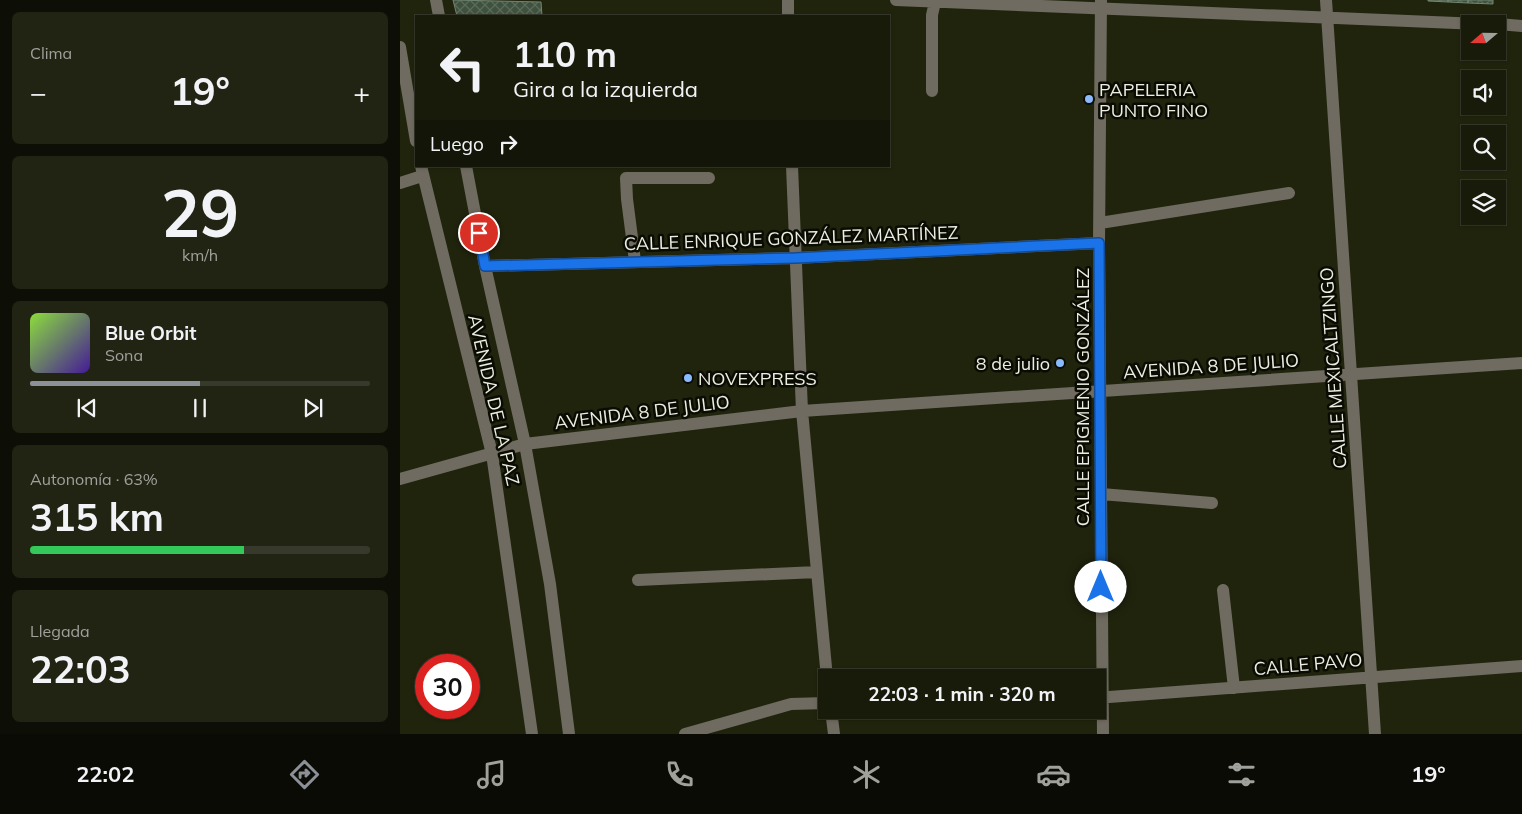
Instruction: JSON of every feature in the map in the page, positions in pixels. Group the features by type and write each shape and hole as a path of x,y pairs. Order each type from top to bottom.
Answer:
{"street":[{"path":"436,0 439,15"},
{"path":"788,0 788,15"},
{"path":"896,0 1101,4 1461,23"},
{"name":"CALLE MEXICALTZINGO","path":"1326,0 1375,734"},
{"path":"932,91 932,15 934,2"},
{"name":"CALLE EPIGMENIO GONZÁLEZ","path":"1099,669 1101,4"},
{"path":"1506,25 1522,26"},
{"path":"400,47 415,134"},
{"name":"AVENIDA DE LA PAZ","path":"466,167 485,266 525,444 550,584 569,734"},
{"path":"792,167 802,411 826,669"},
{"path":"400,182 422,171"},
{"name":"AVENIDA DE LA PAZ","path":"422,171 492,454 532,734"},
{"path":"635,262 626,178 709,178"},
{"path":"1100,223 1289,194"},
{"name":"CALLE ENRIQUE GONZÁLEZ MARTÍNEZ","path":"485,266 795,258 1099,243"},
{"name":"AVENIDA 8 DE JULIO","path":"400,479 525,444 802,411 1522,363"},
{"path":"1101,494 1212,503"},
{"path":"638,580 817,572"},
{"path":"1223,590 1234,688"},
{"name":"CALLE PAVO","path":"1106,697 1522,666"},
{"path":"685,734 791,704 818,703"},
{"path":"832,719 834,734"},
{"name":"CALLE EPIGMENIO GONZÁLEZ","path":"1101,719 1102,734"}],"building":[{"path":"453,0 541,2 542,15 457,15"},
{"path":"1448,0 1448,2 1428,1"},
{"path":"1448,0 1468,0 1468,3 1448,2"},
{"path":"1468,0 1493,0 1493,4 1468,3"}],"place":[{"name":"PAPELERIA PUNTO FINO","path":"1089,99"},
{"name":"8 de julio","path":"1060,363"},
{"name":"NOVEXPRESS","path":"688,378"}],"route":[{"path":"479,233 485,266 795,258 1099,243 1101,587"}]}
